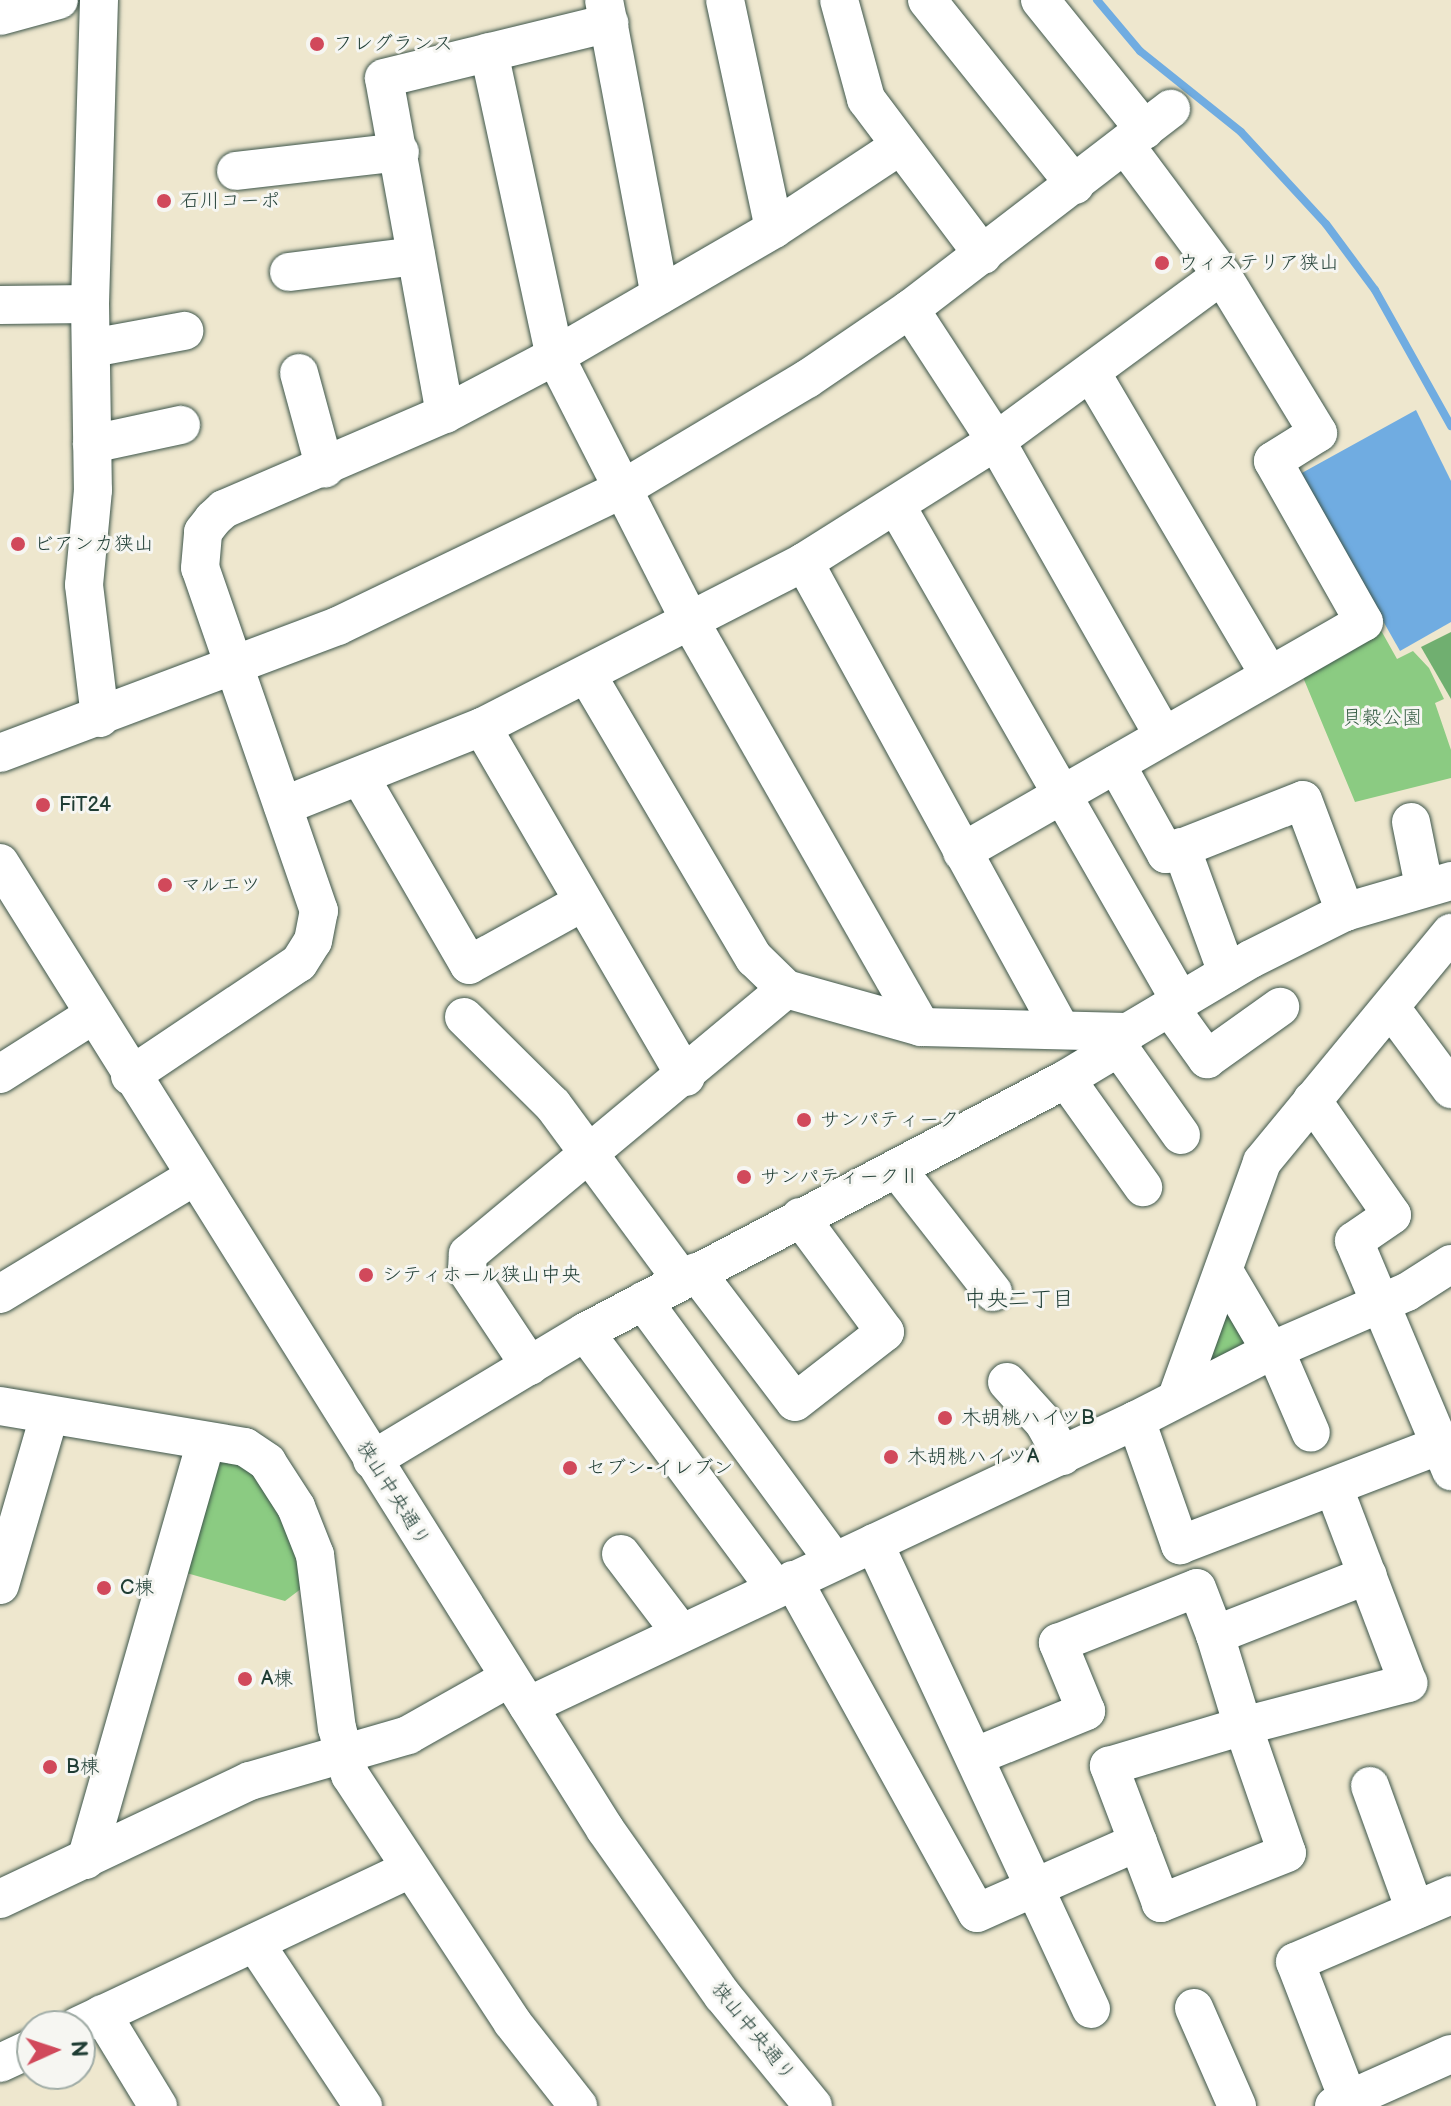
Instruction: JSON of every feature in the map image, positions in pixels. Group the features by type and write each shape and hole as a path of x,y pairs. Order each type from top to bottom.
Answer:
{"street":[{"path":"14,9 59,0"},
{"path":"99,0 90,304 92,444 84,585 100,718"},
{"path":"725,0 774,229"},
{"path":"927,0 1075,185"},
{"path":"962,852 1364,622 1273,461 1318,433 1222,275 1147,128 1040,0"},
{"path":"844,4 866,99 983,255"},
{"path":"445,414 400,152 384,78 489,52 606,11 660,295"},
{"path":"489,52 555,356 619,491 921,1027"},
{"path":"0,753 235,667 431,585 619,491 807,379 910,309 1147,128"},
{"path":"130,1076 299,963 313,941 319,911 200,568 203,532 224,509 325,469 445,414 555,356 774,229 900,146"},
{"path":"236,171 400,152"},
{"path":"289,272 416,256"},
{"path":"283,806 482,727 691,623 804,562 897,507 996,441 1092,374 1222,275"},
{"path":"0,305 90,304"},
{"path":"910,309 996,441 1163,735"},
{"path":"92,348 184,331"},
{"path":"299,373 325,469"},
{"path":"1092,374 1269,675"},
{"path":"92,444 181,425"},
{"path":"897,507 1207,1059 1280,1007"},
{"path":"804,562 1061,1030"},
{"path":"587,675 754,958 786,989 921,1027 1061,1030 1123,1039"},
{"path":"482,727 686,1077"},
{"path":"1116,764 1166,854 1303,800 1345,912"},
{"path":"360,777 469,965 583,902"},
{"path":"372,1460 585,1332 1066,1079 1227,973 1345,912 1438,884 1411,822"},
{"path":"1181,847 1227,973"},
{"name":"狭山中央通り","path":"0,863 130,1076 518,1692 666,1920 813,2106"},
{"path":"1177,1397 1262,1162 1451,933"},
{"path":"530,1366 464,1261 588,1154 686,1077 786,989"},
{"path":"1391,1008 1451,1089"},
{"path":"0,1074 93,1015"},
{"path":"464,1017 553,1105 588,1154 795,1402 885,1332 800,1217"},
{"path":"1123,1039 1181,1135"},
{"path":"1066,1079 1143,1187"},
{"path":"1180,1545 1334,1488 1443,1439 1379,1304 1354,1241 1392,1215 1312,1100"},
{"path":"897,1169 993,1292"},
{"path":"0,1294 195,1176"},
{"path":"0,1899 250,1781 408,1735 681,1633 1062,1456 1273,1350 1379,1304 1451,1264"},
{"path":"1224,1271 1273,1350 1311,1433"},
{"path":"643,1301 834,1561"},
{"path":"585,1332 784,1584 977,1913 1138,1842"},
{"path":"1007,1382 1044,1423 1062,1456"},
{"path":"0,1406 245,1447 267,1462 296,1507 315,1555 343,1755 408,1870 512,2022 578,2106"},
{"path":"0,1585 49,1416"},
{"path":"1136,1420 1215,1635 1243,1726 1287,1853 1161,1903 1109,1766 1243,1726 1408,1683 1334,1488"},
{"path":"86,1860 206,1441"},
{"path":"874,1543 976,1756 1091,2009"},
{"path":"621,1554 681,1633"},
{"path":"1215,1635 1368,1575"},
{"path":"976,1756 1086,1711 1058,1643 1197,1588"},
{"path":"1370,1786 1440,1905 1295,1962 1363,2099 1451,2054"},
{"path":"96,2017 408,1870"},
{"path":"255,1943 363,2106"},
{"path":"1194,2008 1237,2106"},
{"path":"96,2028 158,2106"}],"green space":[{"name":"貝穀公園","path":"1378,625 1397,659 1413,651 1429,668 1444,699 1435,703 1451,750 1451,778 1355,802 1300,670"},
{"path":"1451,632 1451,699 1421,647"},
{"path":"1227,1284 1263,1346 1205,1375"},
{"path":"215,1461 247,1463 283,1509 306,1585 285,1601 183,1572"}],"water":[{"path":"1416,410 1451,481 1451,622 1400,651 1300,474"}],"waterway":[{"path":"1097,0 1140,51 1241,132 1326,224 1375,290 1451,426"}],"place":[{"name":"フレグランス","path":"317,44"},
{"name":"石川コーポ","path":"164,201"},
{"name":"ウィステリア狭山","path":"1162,263"},
{"name":"ビアンカ狭山","path":"18,544"},
{"name":"FiT24","path":"43,805"},
{"name":"マルエツ","path":"165,885"},
{"name":"サンパティーク","path":"804,1120"},
{"name":"サンパティークⅡ","path":"744,1177"},
{"name":"シティホール狭山中央","path":"366,1275"},
{"name":"木胡桃ハイツB","path":"945,1418"},
{"name":"木胡桃ハイツA","path":"891,1457"},
{"name":"セブン-イレブン","path":"570,1468"},
{"name":"C棟","path":"104,1588"},
{"name":"A棟","path":"245,1679"},
{"name":"B棟","path":"50,1767"}],"district":[{"name":"中央二丁目","path":"1019,1300"}]}
